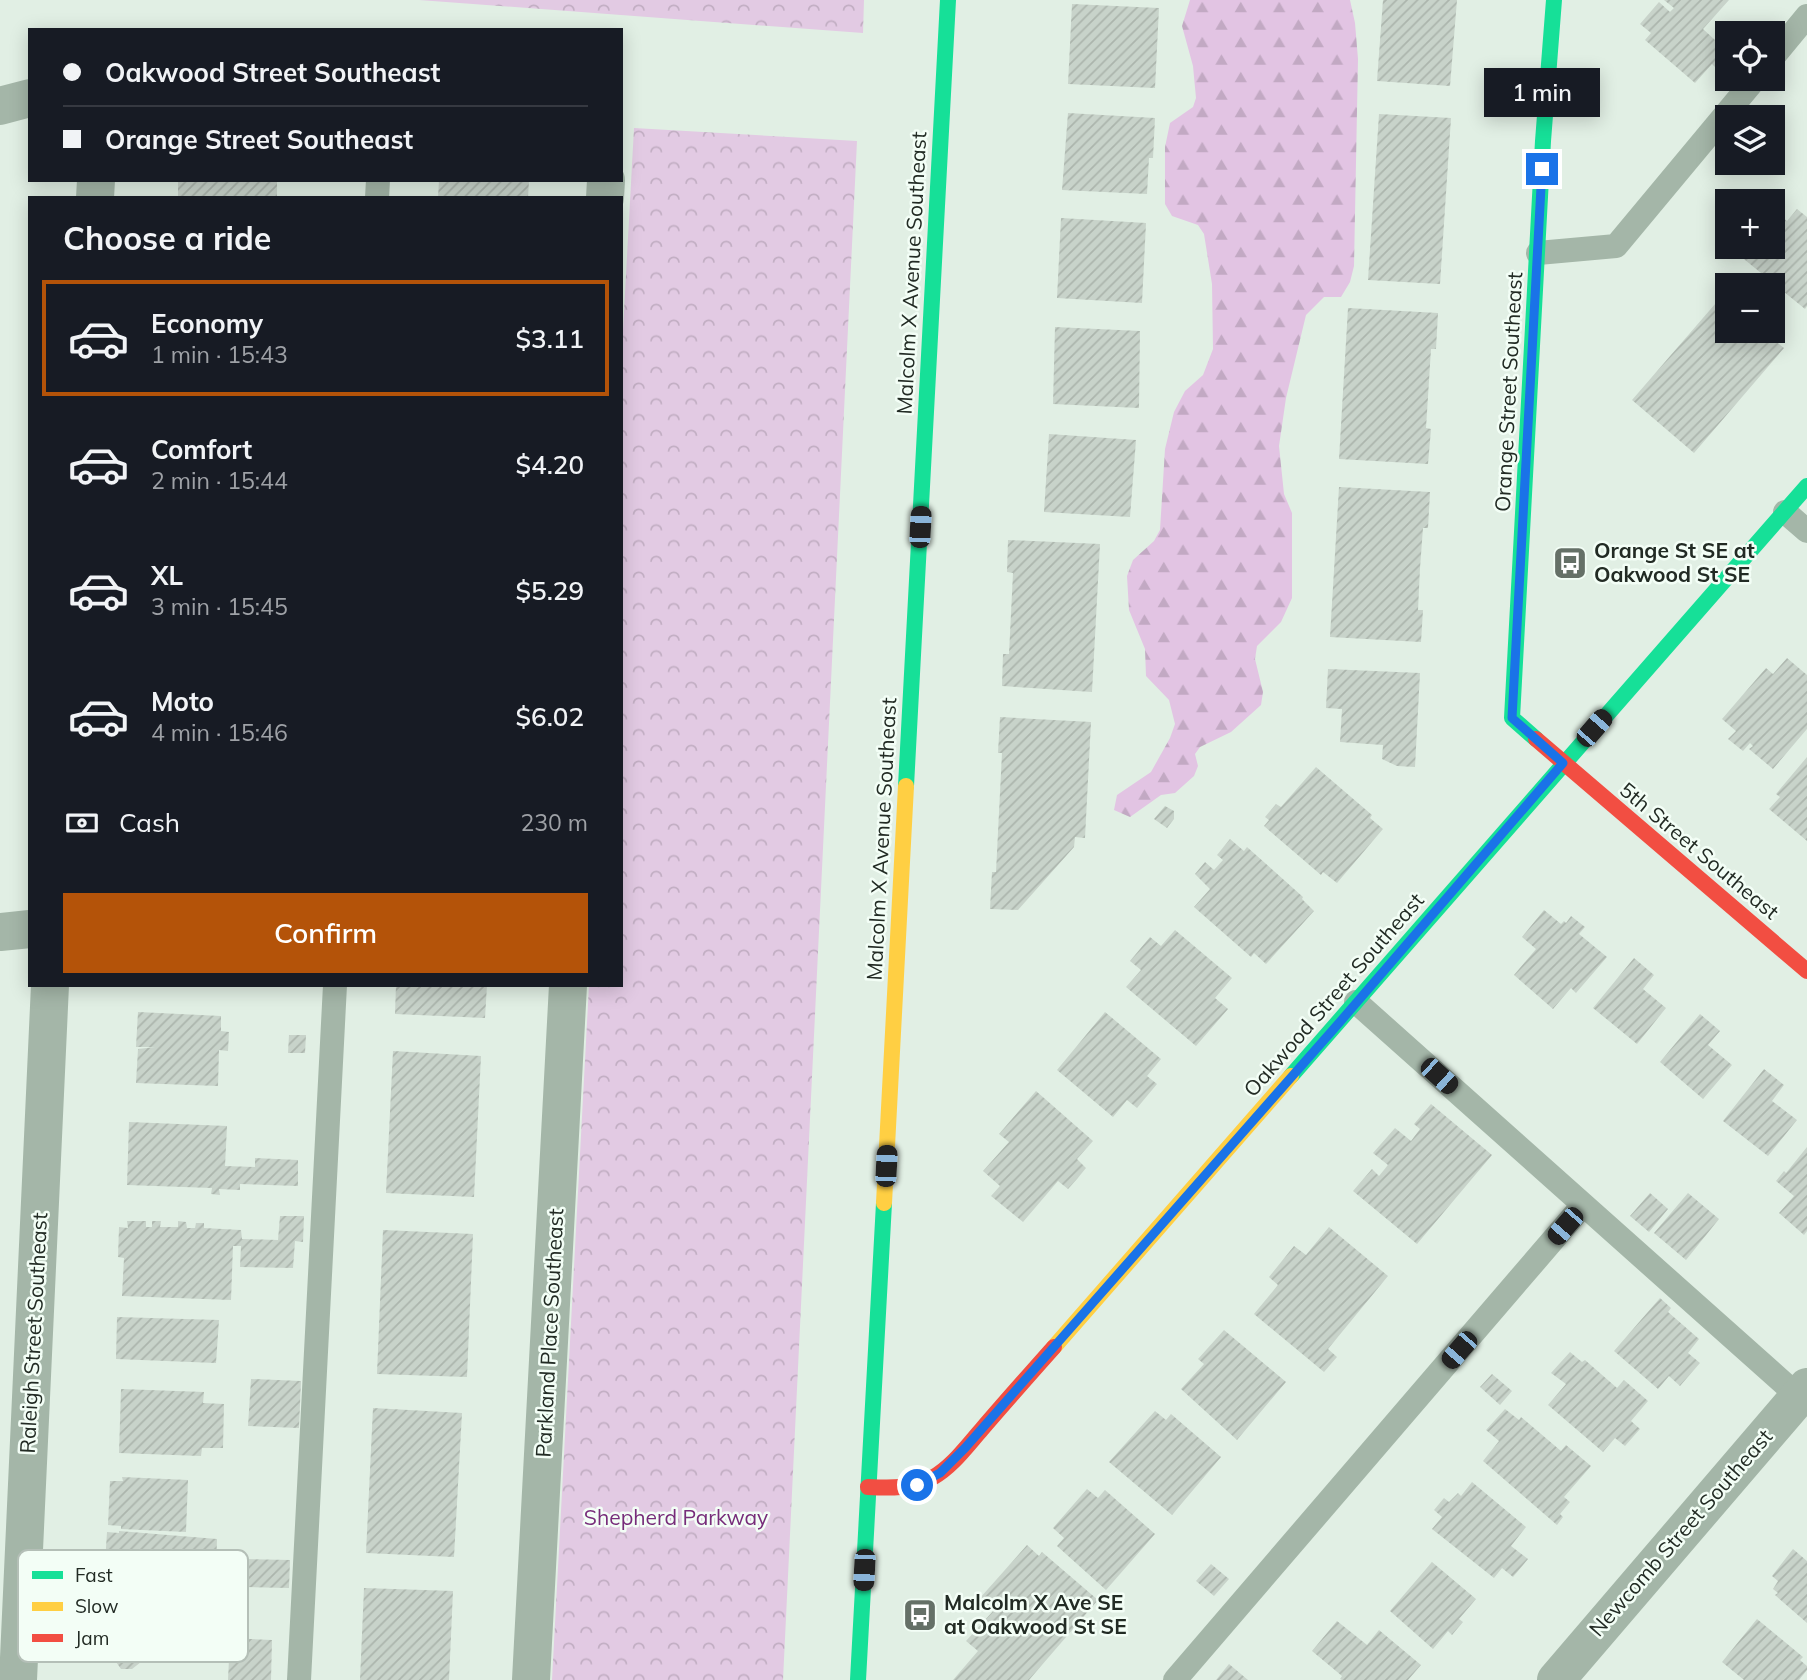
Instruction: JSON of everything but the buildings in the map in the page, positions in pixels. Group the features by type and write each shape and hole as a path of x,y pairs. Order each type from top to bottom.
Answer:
{"street":[{"name":"Malcolm X Avenue Southeast","path":"858,1680 948,0"},
{"name":"Orange Street Southeast","path":"1554,0 1512,718 1563,763"},
{"path":"0,106 28,99"},
{"name":"Oakwood Street Southeast","path":"868,1487 897,1488 917,1485 940,1473 965,1448 1807,486"},
{"name":"5th Street Southeast","path":"1563,763 1807,971"},
{"path":"0,932 28,929"},
{"name":"Raleigh Street Southeast","path":"18,1680 10,1621 50,987"},
{"name":"Parkland Place Southeast","path":"531,1680 568,987"},
{"name":"Newcomb Street Southeast","path":"1556,1680 1804,1396"}],"lane":[{"path":"1785,43 1807,16"},
{"path":"1538,253 1616,246 1745,91"},
{"path":"1784,512 1807,531"},
{"path":"299,1680 335,987"},
{"path":"1356,1002 1583,1205 1804,1396"},
{"path":"1175,1680 1583,1205"}],"green space":[{"path":"419,0 864,0 863,33"},
{"path":"1190,0 1350,0 1358,59 1354,266 1350,282 1341,297 1324,297 1306,315 1286,398 1279,446 1284,494 1292,513 1292,598 1281,622 1257,646 1255,659 1263,692 1261,705 1231,732 1200,747 1195,754 1198,766 1194,776 1175,793 1161,795 1130,817 1114,810 1117,795 1151,772 1175,724 1169,700 1146,676 1145,649 1129,610 1127,576 1133,560 1154,541 1160,530 1165,449 1174,412 1185,391 1203,375 1213,349 1212,284 1204,234 1198,225 1172,216 1165,204 1165,147 1170,123 1193,107 1196,98 1193,66 1182,26"},
{"name":"Shepherd Parkway","path":"634,128 857,141 783,1680 552,1680 589,987 623,987 623,330"}],"traffic: fast":[{"path":"906,786 948,0"},
{"path":"1536,739 1512,718 1543,141 1554,0"},
{"path":"1291,1076 1807,486"},
{"path":"858,1680 884,1203"}],"traffic: slow":[{"path":"884,1203 906,786"},
{"path":"1054,1347 1291,1076"}],"traffic: jam":[{"path":"1536,739 1807,971"},
{"path":"868,1487 908,1486 924,1482 946,1468 1054,1347"}],"place":[{"name":"Orange St SE at Oakwood St SE","path":"1570,563"},
{"name":"Malcolm X Ave SE at Oakwood St SE","path":"920,1615"}],"route":[{"path":"917,1485 940,1473 965,1448 1339,1023 1563,763 1512,718 1542,169"}]}
